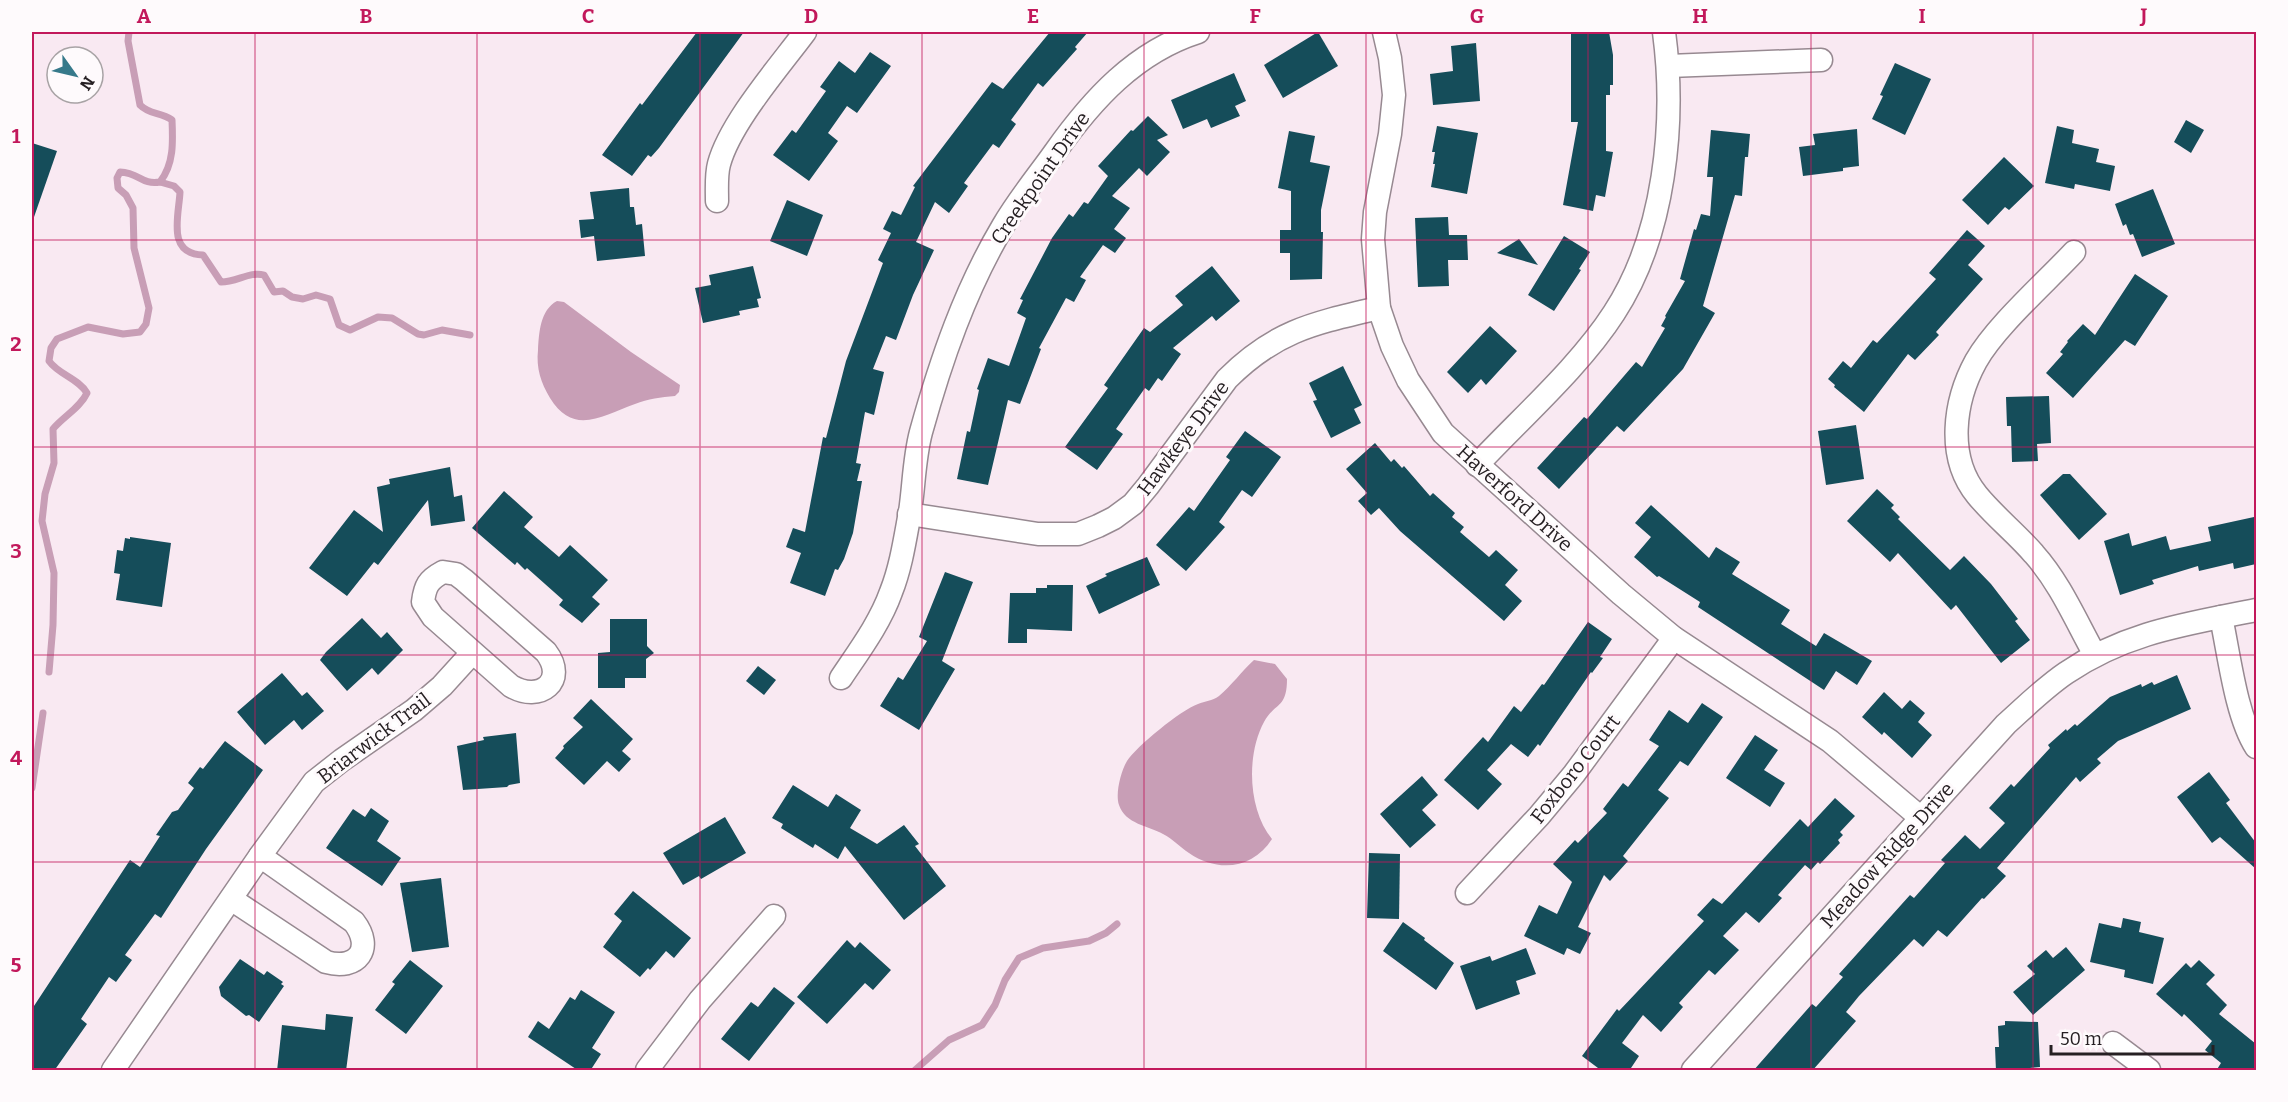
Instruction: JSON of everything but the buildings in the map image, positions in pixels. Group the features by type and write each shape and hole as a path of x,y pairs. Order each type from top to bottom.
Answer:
{"street":[{"path":"717,201 718,166 726,146 741,120 805,32"},
{"name":"Creekpoint Drive","path":"841,678 861,648 891,593 900,562 909,514 920,436 944,353 959,315 1004,225 1088,108 1107,87 1158,51 1198,32"},
{"name":"Haverford Drive","path":"1384,32 1390,58 1394,95 1390,134 1375,212 1373,239 1379,308 1392,346 1408,380 1425,407 1443,433 1477,465 1621,594 1674,638 1830,741 1921,818"},
{"path":"1477,465 1591,343 1614,313 1633,279 1648,240 1658,201 1665,158 1669,66 1664,32"},
{"path":"1669,66 1821,60"},
{"path":"2074,252 2016,313 1977,360 1958,411 1957,441 1963,474 1975,493 2034,553 2052,576 2095,655"},
{"name":"Hawkeye Drive","path":"909,514 1002,530 1048,535 1078,534 1098,526 1133,504 1227,379 1242,364 1280,338 1304,327 1379,308"},
{"path":"443,572 456,574 465,580 546,652 552,660 554,678 546,688 534,693 521,692 472,653 433,617 423,602 425,587 432,578 443,572"},
{"name":"Meadow Ridge Drive","path":"1693,1071 2006,724 2064,674 2095,655 2156,630 2256,610"},
{"path":"2221,617 2241,709 2256,747"},
{"name":"Foxboro Court","path":"1467,893 1539,816 1574,774 1674,638"},
{"name":"Briarwick Trail","path":"112,1071 260,856 314,782 414,710 442,686 472,653"},
{"path":"231,899 326,962 338,965 350,963 360,955 364,943 362,932 354,922 260,856"},
{"path":"647,1071 700,1000 774,916"},
{"path":"2113,1044 2149,1071"}],"shaded area":[{"path":"557,301 564,302 680,385 679,392 675,396 645,401 589,420 569,417 559,410 544,387 538,357 539,336 544,316 551,305"},
{"path":"1254,660 1275,664 1287,679 1283,701 1268,716 1258,735 1252,766 1254,798 1258,813 1272,839 1255,857 1234,865 1223,865 1200,859 1170,838 1126,816 1119,805 1119,783 1127,761 1149,738 1190,708 1219,696"}],"waterway":[{"path":"49,672 54,573 42,521 45,494 54,463 53,429 87,393 79,384 53,366 49,361 51,348 57,339 88,327 123,334 140,332 146,324 149,308 134,248 133,208 126,195 118,188 117,178 120,172 132,174 149,182 160,182 168,168 172,152 172,120 140,105 128,41 129,32"},
{"path":"160,182 174,186 180,192 177,222 179,241 191,253 203,255 221,282 259,274 264,275 274,292 283,291 292,297 303,299 316,295 330,299 339,325 350,330 378,317 392,318 418,334 424,335 442,330 470,335"},
{"path":"32,788 43,713"},
{"path":"915,1070 949,1040 982,1025 1019,958 1043,948 1089,941 1106,933 1117,924"}]}
